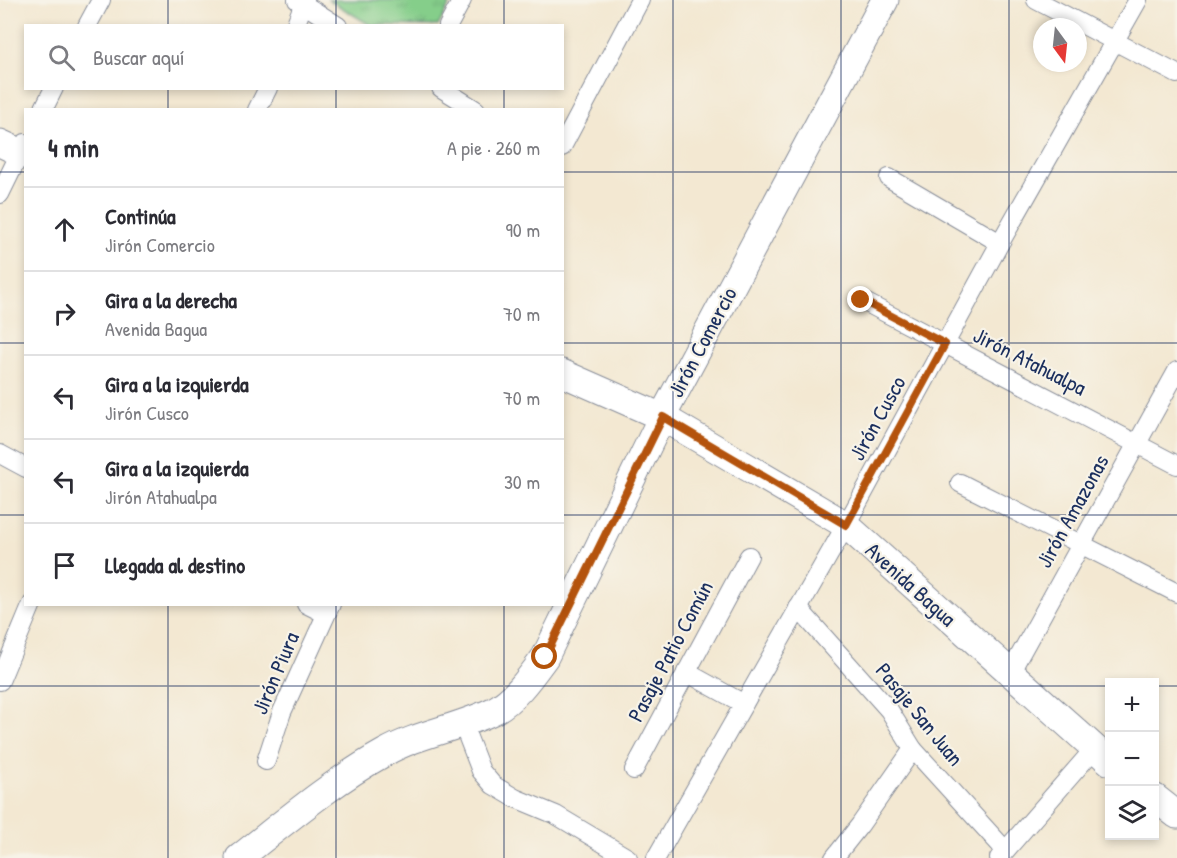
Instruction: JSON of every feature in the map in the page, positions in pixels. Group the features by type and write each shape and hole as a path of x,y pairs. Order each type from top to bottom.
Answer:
{"main road":[{"name":"Jirón Comercio","path":"239,858 343,778 385,752 419,736 496,709 524,686 545,657 663,417 885,0"},
{"name":"Avenida Bagua","path":"564,374 663,417 846,525 1102,756"},
{"path":"1159,800 1177,815"}],"street":[{"path":"88,24 100,0"},
{"path":"449,24 462,0"},
{"path":"564,143 640,0"},
{"path":"1036,0 1177,74"},
{"name":"Jirón Cusco","path":"656,858 846,525 1000,243 1138,0"},
{"path":"296,24 302,1 335,24"},
{"path":"44,108 53,90"},
{"path":"258,108 267,90"},
{"path":"444,90 473,108"},
{"path":"0,194 18,148"},
{"path":"889,178 1000,243"},
{"name":"Jirón Atahualpa","path":"861,300 1177,465"},
{"name":"Jirón Amazonas","path":"1010,673 1177,371"},
{"path":"0,454 24,467"},
{"path":"960,483 1177,593"},
{"name":"Pasaje Patio Común","path":"634,770 749,556"},
{"path":"0,681 31,606"},
{"name":"Pasaje San Juan","path":"798,608 889,710 913,749 1002,854"},
{"name":"Jirón Piura","path":"266,761 282,712 328,609"},
{"path":"686,672 744,704"},
{"path":"462,722 481,771 494,785 515,798 556,815 628,858"},
{"path":"834,858 913,749"},
{"path":"1002,854 1102,756"}],"green space":[{"path":"329,0 452,0 439,24 368,24"}],"route":[{"path":"545,657 663,417 846,525 945,344 861,300"}]}
